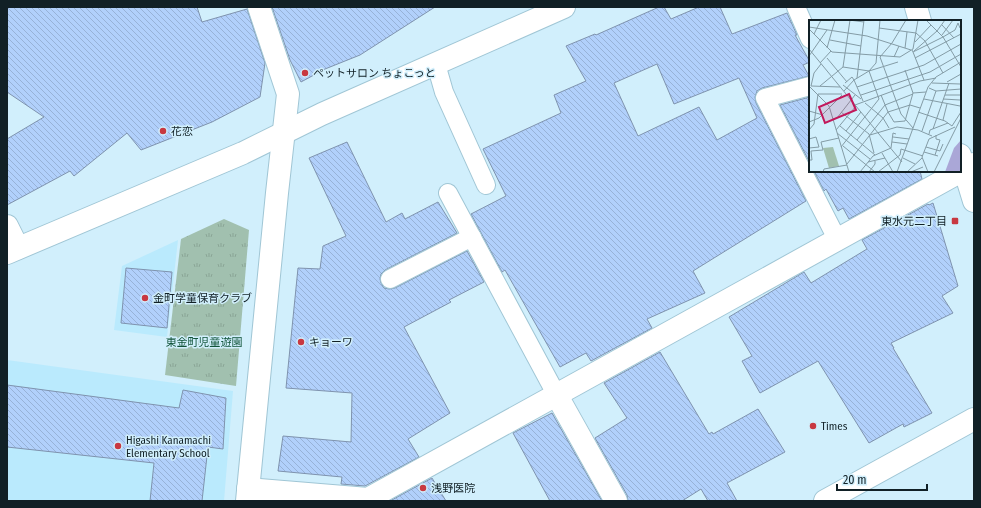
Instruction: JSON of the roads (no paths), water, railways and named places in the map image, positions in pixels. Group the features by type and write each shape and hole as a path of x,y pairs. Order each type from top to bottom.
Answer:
{"street":[{"path":"259,7 288,94 276,193 248,495 368,500 556,394 837,239 951,172"},
{"path":"7,226 13,251 243,153 322,114 564,7"},
{"path":"916,7 920,20"},
{"path":"966,163 974,201"},
{"path":"556,394 616,501"},
{"path":"826,501 974,419"}],"lane":[{"path":"796,7 809,37"},
{"path":"436,64 444,92 486,185"},
{"path":"809,86 765,98 837,239"},
{"path":"448,193 556,394"},
{"path":"390,279 472,237"}],"place":[{"name":"ペットサロン ちょこっと","path":"305,73"},
{"name":"花恋","path":"163,131"},
{"name":"東水元二丁目","path":"955,221"},
{"name":"金町学童保育クラブ","path":"145,298"},
{"name":"キョーワ","path":"301,342"},
{"name":"Times","path":"813,426"},
{"name":"Higashi Kanamachi Elementary School","path":"118,446"},
{"name":"浅野医院","path":"423,488"}],"park label":[{"name":"東金町児童遊園","path":"204,342"}]}
